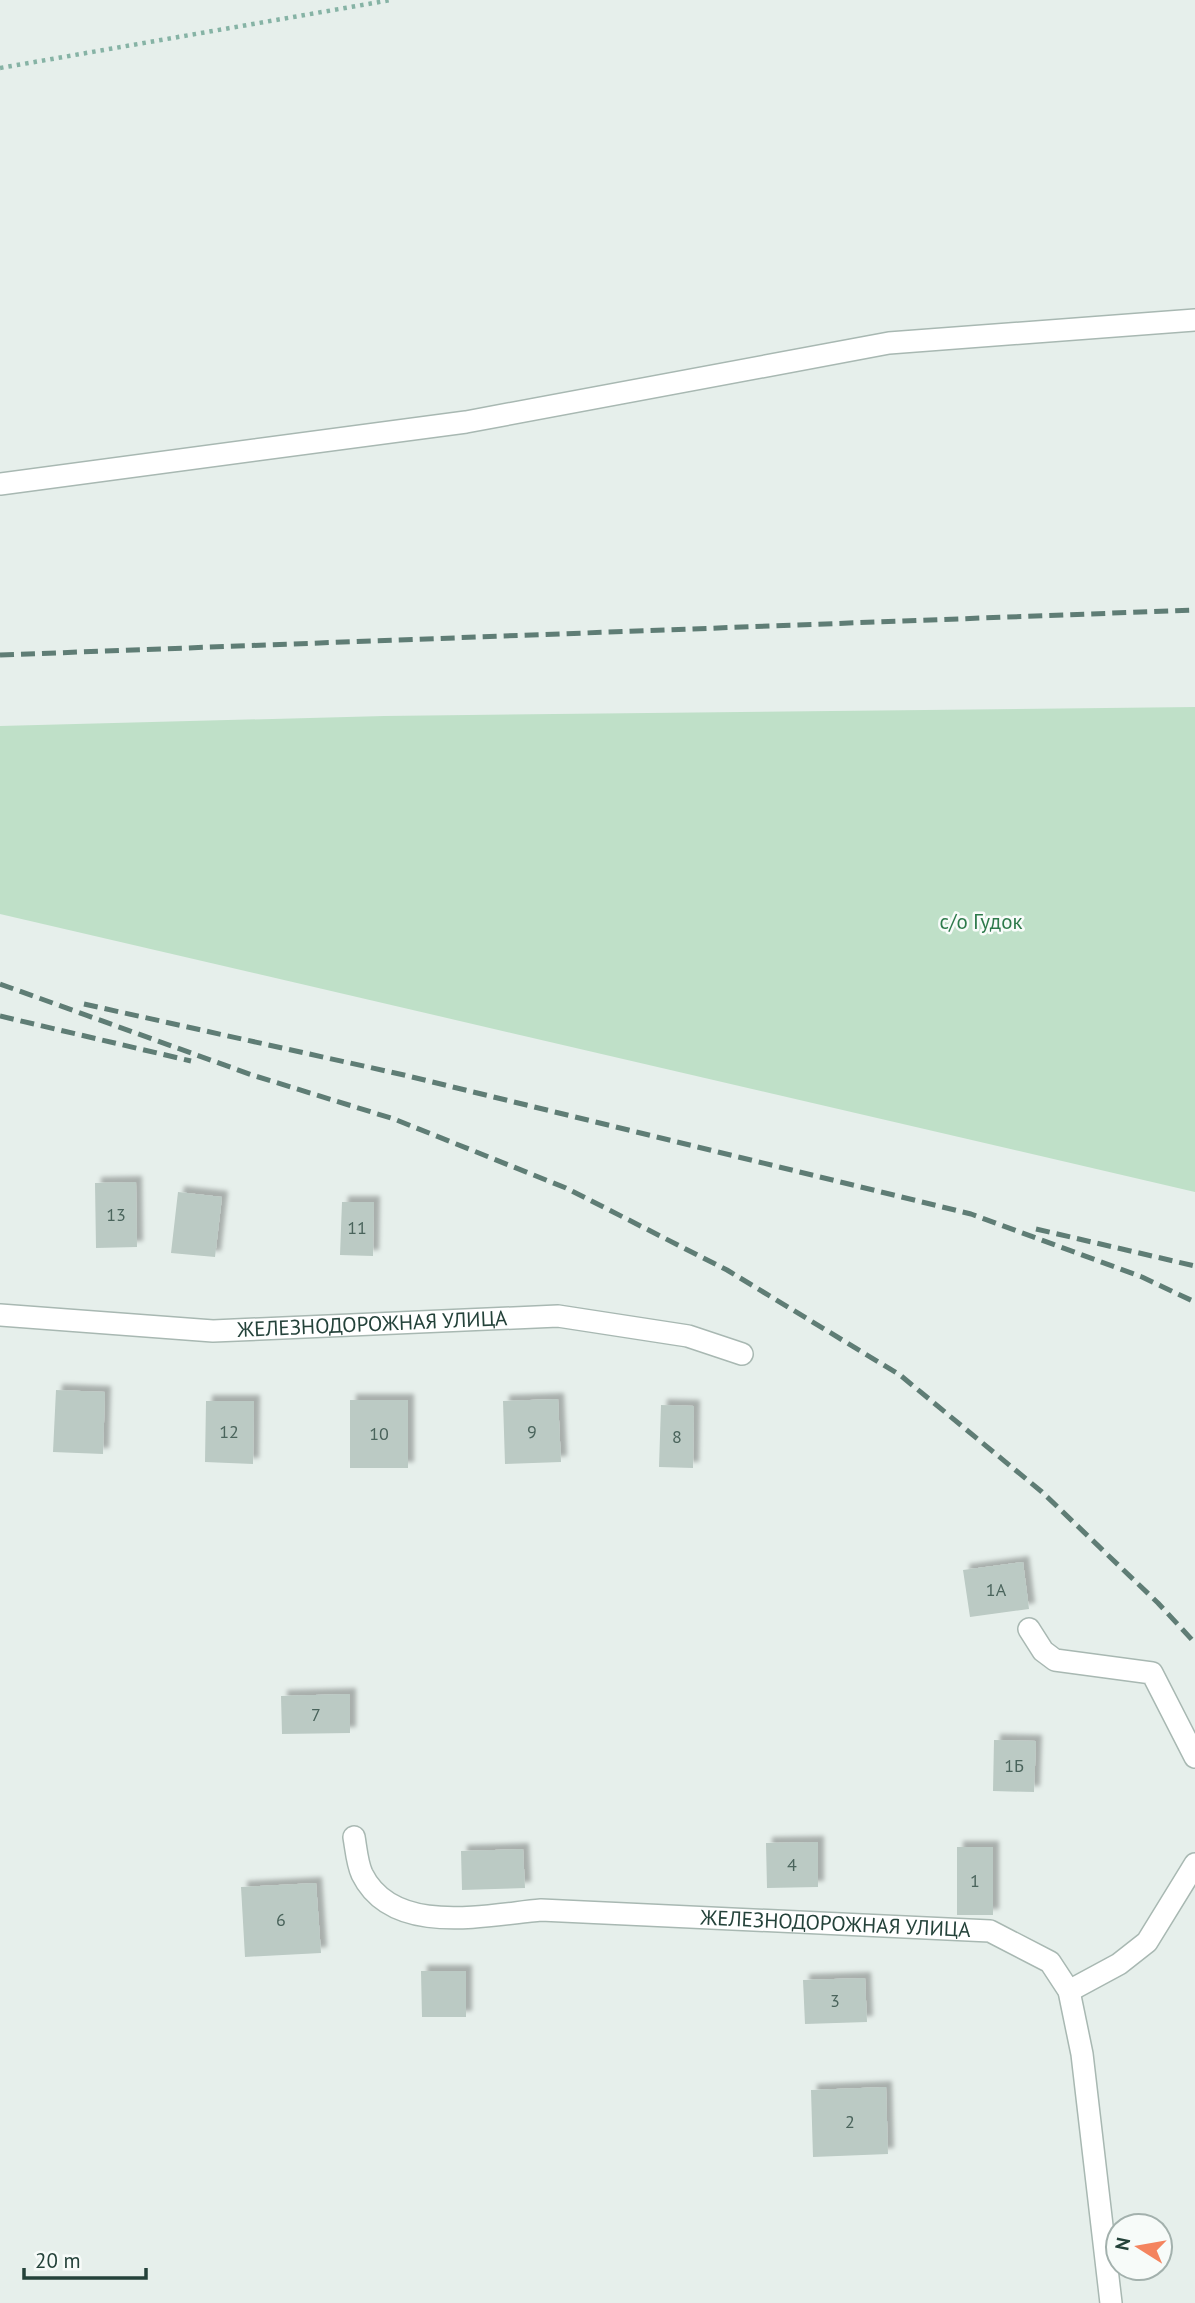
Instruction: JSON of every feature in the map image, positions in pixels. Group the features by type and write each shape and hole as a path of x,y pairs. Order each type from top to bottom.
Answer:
{"street":[{"path":"0,484 466,422 888,343 1195,320"},
{"name":"ЖЕЛЕЗНОДОРОЖНАЯ УЛИЦА","path":"0,1315 213,1331 558,1316 688,1336 742,1354"},
{"path":"1029,1629 1043,1651 1055,1660 1152,1673 1195,1757"},
{"name":"ЖЕЛЕЗНОДОРОЖНАЯ УЛИЦА","path":"354,1837 362,1874 386,1902 419,1916 467,1917 541,1910 990,1931 1050,1962 1069,1991 1082,2054 1111,2303"},
{"path":"1069,1991 1119,1964 1147,1942 1172,1907 1195,1864"}],"path":[{"path":"0,68 391,0"}],"green space":[{"name":"с/о Гудок","path":"1195,707 1195,1192 0,914 0,726 384,716"}],"building":[{"path":"136,1182 137,1247 96,1248 95,1183"},
{"path":"178,1192 222,1197 215,1257 171,1253"},
{"path":"342,1202 374,1202 373,1256 340,1255"},
{"path":"56,1390 105,1392 103,1454 53,1452"},
{"path":"558,1399 561,1462 505,1464 503,1401"},
{"path":"350,1400 408,1400 408,1468 350,1468"},
{"path":"206,1401 254,1401 253,1464 205,1462"},
{"path":"661,1405 694,1406 693,1468 659,1467"},
{"path":"1023,1562 1029,1609 970,1617 963,1570"},
{"path":"350,1694 350,1733 282,1734 281,1696"},
{"path":"994,1740 1036,1741 1034,1792 993,1791"},
{"path":"818,1842 818,1887 767,1888 766,1843"},
{"path":"957,1847 993,1847 993,1915 957,1915"},
{"path":"523,1849 525,1888 462,1890 461,1851"},
{"path":"316,1883 321,1953 245,1957 241,1887"},
{"path":"421,1971 466,1971 466,2017 422,2017"},
{"path":"865,1978 867,2022 805,2024 803,1980"},
{"path":"886,2087 888,2154 813,2157 811,2090"}],"railway":[{"path":"0,655 1195,610"},
{"path":"0,984 252,1075 394,1119 566,1188 727,1270 900,1375 1042,1492 1158,1603 1195,1643"},
{"path":"84,1004 404,1075 971,1214 1142,1277 1195,1302"},
{"path":"0,1016 191,1061"},
{"path":"1036,1229 1195,1266"}]}
